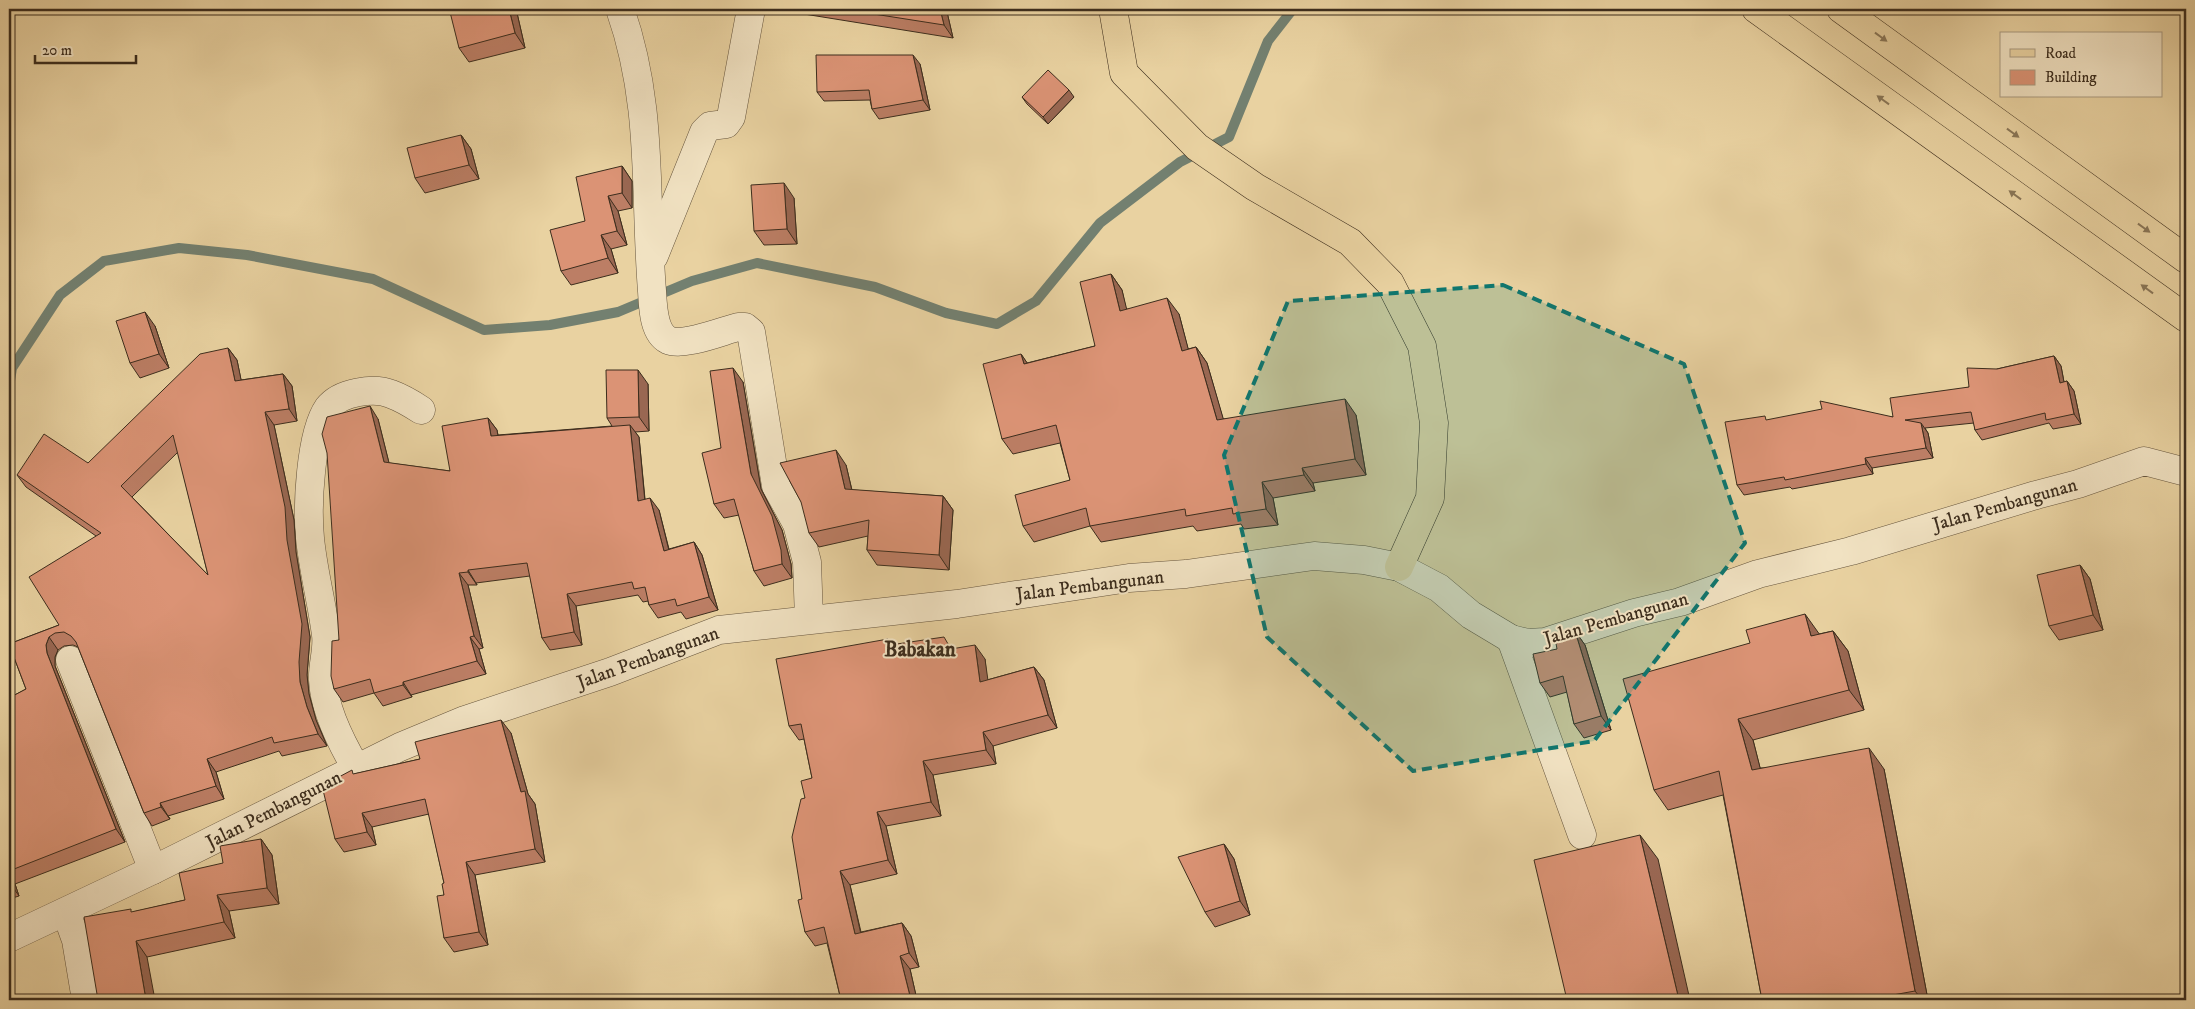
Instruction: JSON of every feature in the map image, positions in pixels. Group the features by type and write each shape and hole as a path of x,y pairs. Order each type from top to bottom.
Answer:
{"main road":[{"path":"1112,9 1124,73 1197,147 1256,187 1350,242 1390,283 1422,346 1434,423 1430,498 1399,567"},
{"path":"1756,9 2186,318"},
{"path":"1842,9 2186,258"}],"street":[{"path":"620,9 638,70 646,129 650,267 653,307 657,325 662,335 668,340 683,342 738,327 745,327 752,332 776,486 797,524 807,562 809,619"},
{"path":"650,267 704,132 710,126 726,124 731,117 750,9"},
{"path":"356,768 342,743 331,715 323,681 327,638 310,537 310,483 314,447 328,408 340,398 369,392 390,393 422,410"},
{"name":"Jalan Pembangunan","path":"9,938 154,870 400,747 457,724 610,672 719,630 957,604 1129,578 1186,574 1314,556 1364,560 1399,567 1439,588 1471,615 1511,639 1528,643 1545,642 1634,613 1680,602 1758,574 1851,551 2036,494 2078,484 2144,461 2186,472"},
{"path":"1511,639 1582,834"},
{"path":"70,660 154,870"},
{"path":"66,912 76,940 86,1000"}],"highlighted area":[{"path":"1503,285 1684,364 1745,543 1594,741 1413,771 1267,637 1224,455 1288,301"}],"building":[{"path":"463,9 509,9 515,33 459,48 450,12"},
{"path":"842,9 940,9 944,25"},
{"path":"816,55 913,55 923,100 872,109 869,90 817,92"},
{"path":"1048,70 1069,90 1043,117 1022,97"},
{"path":"461,135 469,165 415,178 407,148"},
{"path":"622,166 622,193 608,196 617,231 601,235 608,258 561,271 550,230 585,221 576,177"},
{"path":"784,183 787,229 754,231 751,185"},
{"path":"1111,274 1120,311 1167,298 1182,351 1196,347 1217,420 1345,399 1355,459 1302,468 1304,475 1262,482 1266,509 1233,514 1232,508 1186,516 1185,509 1090,526 1086,508 1023,526 1015,495 1070,480 1056,425 1002,439 983,364 1021,354 1024,364 1095,346 1080,282"},
{"path":"145,312 159,354 130,363 116,321"},
{"path":"228,348 235,381 283,374 289,409 265,412 285,507 287,540 302,624 299,662 300,682 307,707 318,734 274,743 272,737 207,759 216,786 160,803 161,807 144,813 76,642 64,632 55,633 49,637 46,645 47,653 116,829 9,871 9,698 26,689 9,644 59,625 29,577 101,533 17,475 44,434 88,463 200,354","holes":["173,435 208,575 121,486"]},
{"path":"2054,356 2060,383 2067,381 2074,414 2046,420 2045,413 1975,430 1971,412 1905,420 1921,423 1926,448 1865,458 1866,464 1785,480 1784,477 1737,485 1725,422 1765,416 1766,420 1822,409 1820,401 1893,417 1890,398 1969,387 1967,368 1997,369"},
{"path":"733,368 751,474 772,516 781,550 782,564 754,571 734,499 714,504 702,453 721,448 710,371"},
{"path":"606,370 638,370 639,417 607,418"},
{"path":"370,406 384,462 450,471 442,426 488,418 491,436 630,425 638,501 650,498 664,551 694,542 709,597 677,606 675,599 649,605 645,587 634,589 632,582 567,594 574,632 542,638 527,563 468,570 468,572 459,573 474,636 470,637 477,661 403,682 403,685 374,693 370,679 334,689 331,676 332,641 339,640 327,453 322,434 327,417"},
{"path":"836,450 845,489 943,496 939,555 867,550 869,520 809,533 801,502 780,463"},
{"path":"2080,565 2093,615 2049,626 2037,575"},
{"path":"1805,614 1811,636 1833,631 1849,690 1738,719 1752,770 1869,748 1915,991 1865,1000 1762,1000 1719,771 1654,790 1623,679 1750,643 1746,630"},
{"path":"1575,631 1601,716 1574,724 1563,676 1540,683 1533,654 1557,649 1555,638"},
{"path":"944,637 951,649 975,645 980,682 1034,667 1048,715 983,732 986,750 923,761 931,802 877,812 888,860 840,871 855,934 902,923 909,953 900,956 911,1000 841,1000 824,927 805,932 798,900 802,899 792,837 801,799 805,798 801,781 812,778 801,724 789,726 776,659 888,639 890,645"},
{"path":"501,720 521,792 525,791 535,849 466,862 479,932 444,938 437,896 444,895 442,884 444,883 425,799 362,813 367,832 335,839 322,786 352,770 353,774 420,759 415,742"},
{"path":"1640,835 1679,1000 1567,1000 1534,860"},
{"path":"261,839 267,888 217,895 224,922 136,941 146,1000 98,1000 84,917 131,909 131,912 185,900 179,873 223,863 220,846"},
{"path":"1224,844 1240,901 1205,912 1178,857"}],"waterway":[{"path":"9,387 12,368 60,295 104,261 179,248 247,255 373,279 484,330 550,325 618,312 692,281 757,263 875,287 946,313 997,324 1036,301 1100,223 1180,162 1229,137 1268,41 1293,9"}],"district":[{"name":"Babakan","path":"920,650"}]}
